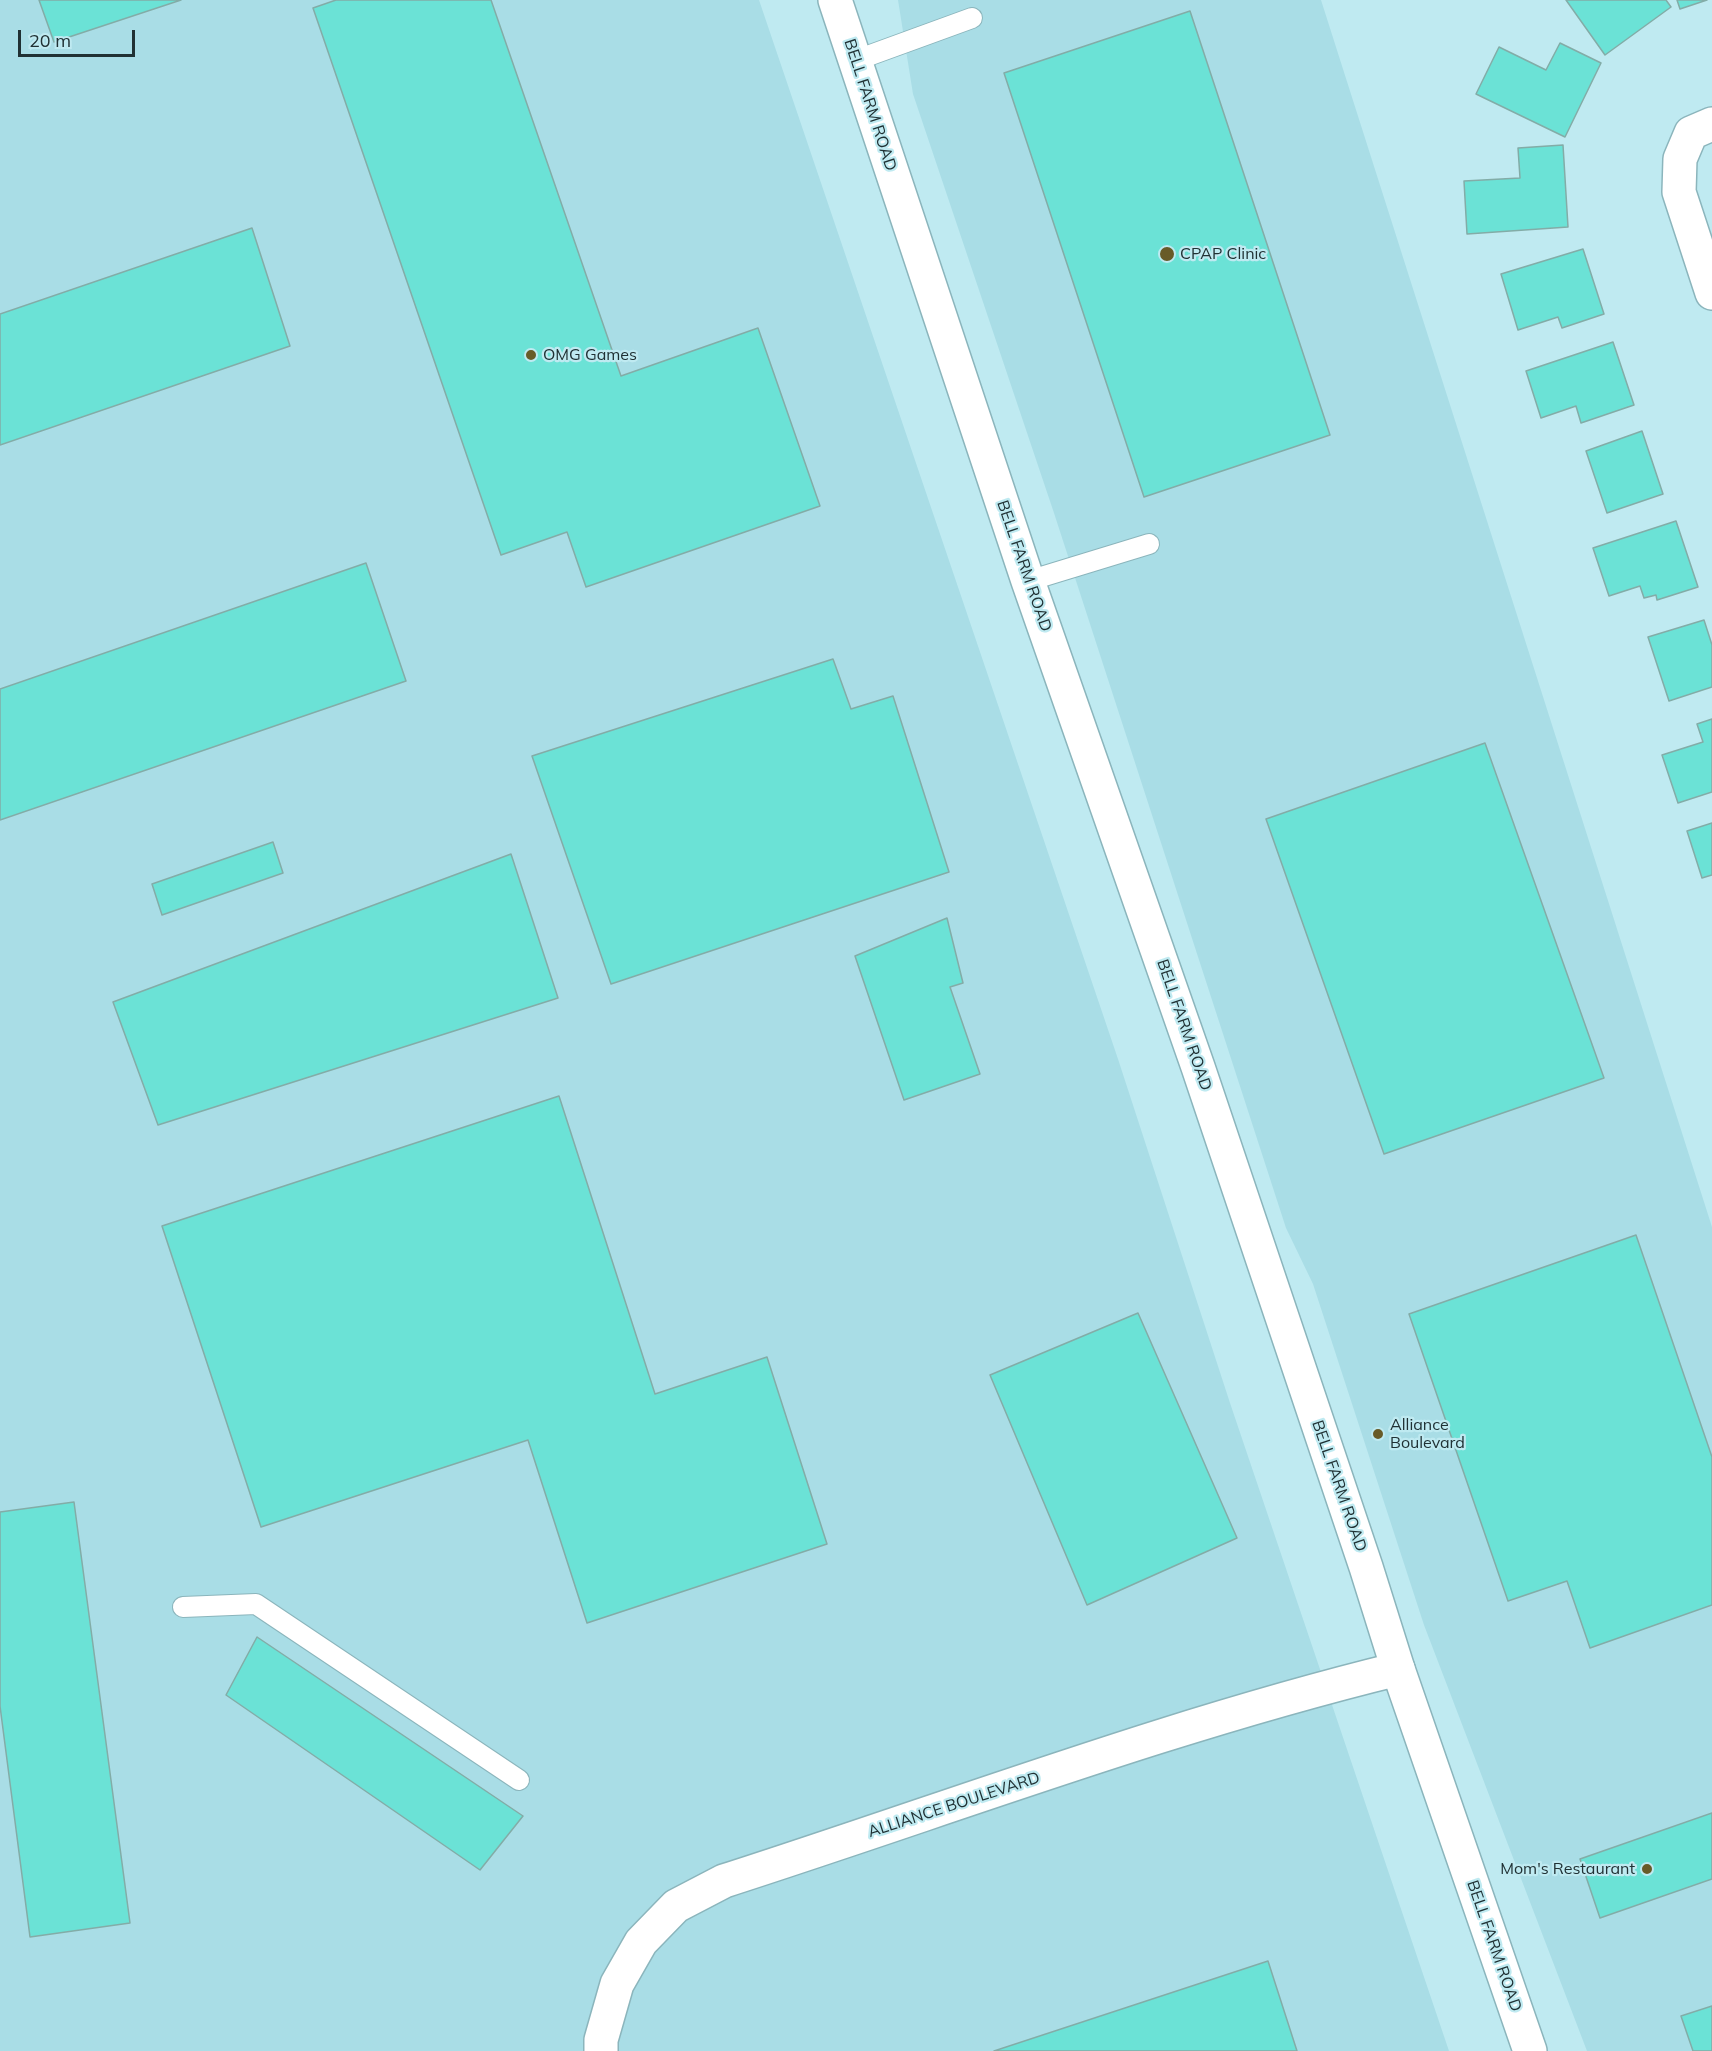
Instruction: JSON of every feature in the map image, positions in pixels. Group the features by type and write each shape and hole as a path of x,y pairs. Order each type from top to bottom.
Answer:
{"street":[{"name":"BELL FARM ROAD","path":"835,0 1028,581 1198,1067 1398,1669 1530,2051"},
{"path":"1712,124 1690,132 1680,159 1679,192 1712,293"},
{"name":"ALLIANCE BOULEVARD","path":"601,2051 601,2040 617,1984 641,1942 676,1906 724,1881 1202,1723 1322,1688 1398,1669"}],"lane":[{"path":"854,61 972,18"},
{"path":"1028,581 1149,543"},
{"path":"183,1607 256,1604 519,1780"}],"shaded area":[{"path":"0,0 759,0 1118,1059 1230,1403 1449,2051 0,2051"},
{"path":"898,0 1321,0 1712,1227 1712,2051 1587,2051 1424,1625 1313,1284 1286,1228 1054,513 913,94"}],"building":[{"path":"39,0 181,0 54,42"},
{"path":"336,0 491,0 621,376 758,328 820,506 586,587 567,532 501,555 313,8"},
{"path":"1566,0 1666,0 1671,7 1605,55"},
{"path":"1677,0 1707,0 1680,9"},
{"name":"CPAP Clinic","path":"1190,11 1330,435 1144,497 1004,73"},
{"path":"1560,43 1601,63 1565,137 1476,94 1499,47 1546,70"},
{"path":"1563,145 1568,227 1467,234 1464,181 1520,178 1518,148"},
{"path":"252,228 290,346 0,445 0,314"},
{"path":"1583,249 1604,314 1562,328 1558,317 1518,330 1501,274"},
{"path":"1613,342 1634,405 1581,423 1576,406 1541,418 1526,371"},
{"path":"1642,431 1663,494 1607,513 1586,451"},
{"path":"1676,521 1698,587 1657,600 1656,595 1644,598 1640,586 1609,596 1593,548"},
{"path":"366,563 406,681 0,820 0,689"},
{"path":"1704,620 1712,645 1712,687 1669,701 1648,637"},
{"path":"833,659 851,709 893,696 949,872 611,984 532,756"},
{"path":"1712,719 1712,792 1678,803 1662,755 1703,742 1697,724"},
{"path":"1485,743 1604,1078 1384,1154 1266,819"},
{"path":"1712,823 1712,875 1702,878 1687,831"},
{"path":"273,842 283,873 162,915 152,884"},
{"path":"511,854 558,998 158,1125 113,1002"},
{"path":"947,918 963,983 950,987 980,1074 904,1100 855,956"},
{"path":"559,1096 655,1394 767,1357 827,1544 587,1623 528,1440 261,1527 162,1226"},
{"path":"1636,1235 1712,1457 1712,1605 1590,1648 1567,1581 1508,1601 1409,1314"},
{"path":"1138,1313 1237,1538 1087,1605 990,1375"},
{"path":"74,1502 130,1923 30,1937 0,1706 0,1512"},
{"path":"257,1637 523,1816 480,1870 226,1695"},
{"name":"Mom's Restaurant","path":"1712,1813 1712,1879 1600,1918 1580,1859"},
{"path":"1268,1961 1297,2051 994,2051"},
{"path":"1712,2006 1712,2051 1693,2051 1681,2016"}],"place":[{"name":"CPAP Clinic","path":"1167,254"},
{"name":"OMG Games","path":"531,355"},
{"name":"Alliance Boulevard","path":"1378,1434"},
{"name":"Mom's Restaurant","path":"1647,1869"}]}
